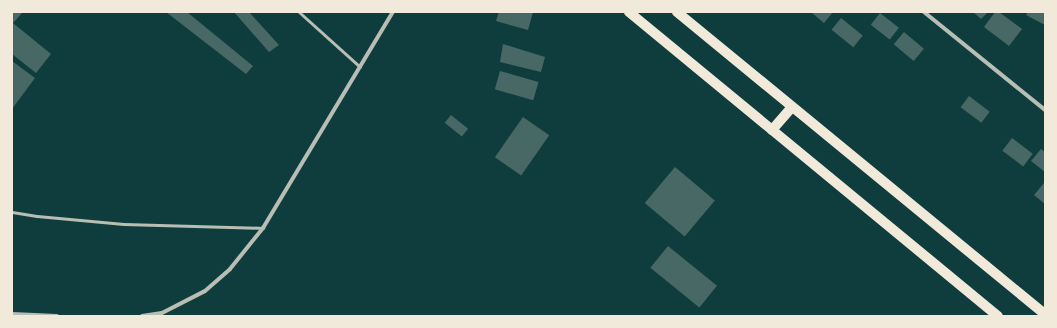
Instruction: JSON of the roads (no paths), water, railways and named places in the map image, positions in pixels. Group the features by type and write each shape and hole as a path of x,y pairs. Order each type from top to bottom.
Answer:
{"main road":[{"path":"630,12 998,316"},
{"path":"677,12 1045,314"},
{"path":"772,130 792,107"}],"street":[{"path":"142,316 162,313 205,291 230,269 263,228 393,12"},
{"path":"924,12 1045,110"},
{"path":"12,314 57,316"}],"lane":[{"path":"300,12 360,67"},
{"path":"12,212 37,216 124,224 263,228"}]}
